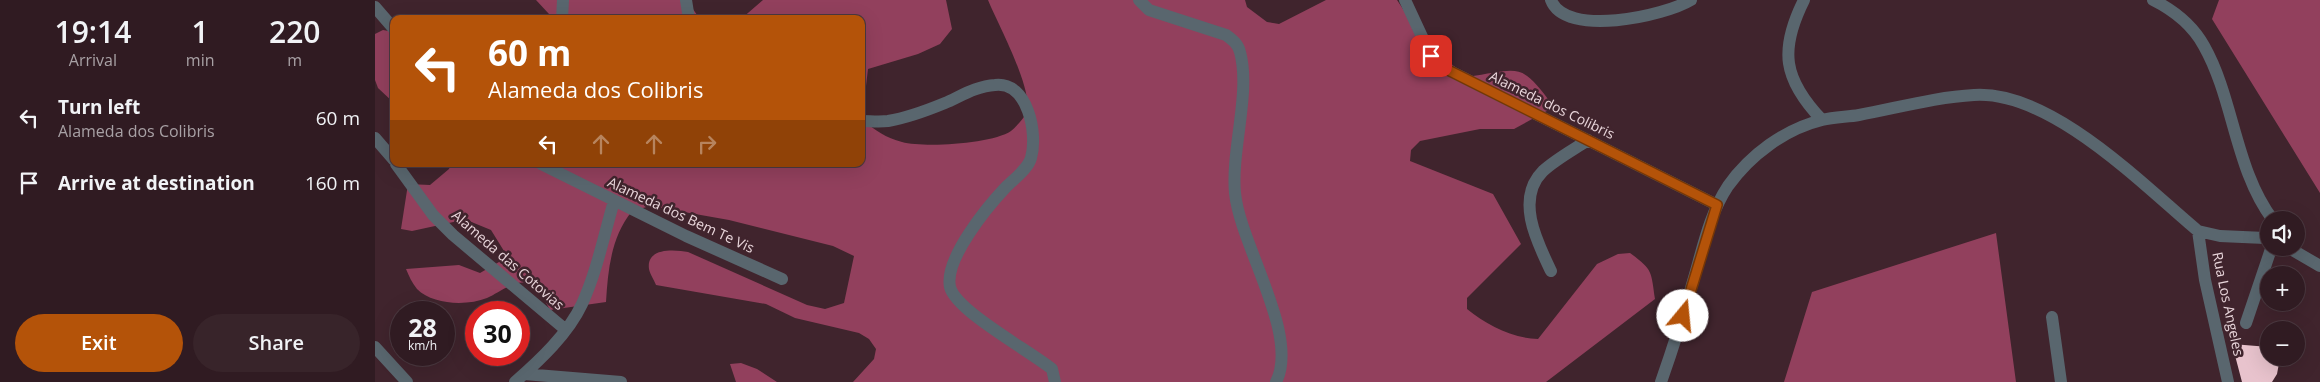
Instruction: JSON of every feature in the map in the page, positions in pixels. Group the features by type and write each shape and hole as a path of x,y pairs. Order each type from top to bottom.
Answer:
{"street":[{"path":"562,15 563,0"},
{"path":"686,0 688,15"},
{"path":"1139,0 1149,10 1226,35 1235,42 1240,52 1242,83 1235,192 1239,216 1278,328 1282,357 1276,382"},
{"name":"Alameda dos Colibris","path":"1405,0 1431,56 1442,67 1717,205"},
{"path":"1551,0 1557,9 1567,17 1600,22 1680,6 1691,0"},
{"path":"1804,0 1795,18 1789,40 1787,55 1789,73 1806,104 1822,120"},
{"path":"2153,0 2181,19 2204,45 2247,171 2266,211"},
{"path":"375,7 390,24"},
{"path":"865,121 888,121 996,84 1011,87 1020,95 1029,108 1032,146 1031,159 981,217 957,256 951,272 950,287 967,310 1052,369 1055,382"},
{"path":"1661,382 1717,205 1728,186 1745,166 1768,145 1793,130 1822,120 1976,94 2006,98 2033,106 2090,141 2198,231 2260,241"},
{"path":"375,138 390,155"},
{"path":"1551,271 1532,223 1529,199 1533,184 1543,171 1588,140"},
{"name":"Alameda das Cotovias","path":"398,167 433,215 453,235 566,330"},
{"name":"Alameda dos Bem Te Vis","path":"549,167 781,279"},
{"path":"519,378 566,330 582,304 596,266 614,200"},
{"name":"Rua Los Angeles","path":"2198,231 2205,280 2228,382"},
{"path":"2246,323 2265,256"},
{"path":"2303,256 2320,266"},
{"path":"2052,317 2061,382"},
{"path":"375,347 407,382"},
{"path":"519,378 621,382"}],"shaded area":[{"path":"536,0 691,0 690,5 697,15 549,15"},
{"path":"763,0 946,0 952,29 940,44 918,54 868,69 865,94 865,15 746,15"},
{"path":"988,0 1245,0 1247,7 1267,22 1279,24 1326,0 1397,0 1424,41 1467,77 1499,72 1518,72 1526,75 1534,82 1554,107 1514,129 1480,129 1420,141 1411,150 1410,161 1493,194 1521,244 1467,298 1467,309 1500,330 1518,336 1538,339 1597,264 1618,254 1630,253 1643,263 1650,272 1655,299 1546,382 853,382 874,359 876,349 869,339 859,333 795,318 766,304 656,285 649,269 649,262 657,253 669,251 688,252 807,305 825,309 844,303 854,256 833,246 729,220 650,206 632,211 619,232 612,254 606,302 550,310 536,288 524,283 513,284 479,301 455,303 455,301 441,301 417,289 406,269 459,265 480,273 499,262 504,251 491,230 469,221 458,221 412,231 401,229 408,184 430,185 450,167 865,167 865,122 891,138 912,144 958,144 1002,135 1013,130 1021,121 1026,114 1028,104 1021,75"},
{"path":"2219,0 2320,0 2320,193 2212,19"},
{"path":"383,30 390,31 390,99 378,88 375,80 375,34"},
{"path":"1996,233 2016,382 1784,382 1812,292"},
{"path":"741,363 757,369 777,382 736,382 730,364"}],"building":[{"path":"2232,344 2260,346 2260,366 2278,366 2277,374 2272,382 2242,382"}],"route":[{"path":"1431,56 1442,67 1717,205 1683,316"}]}
